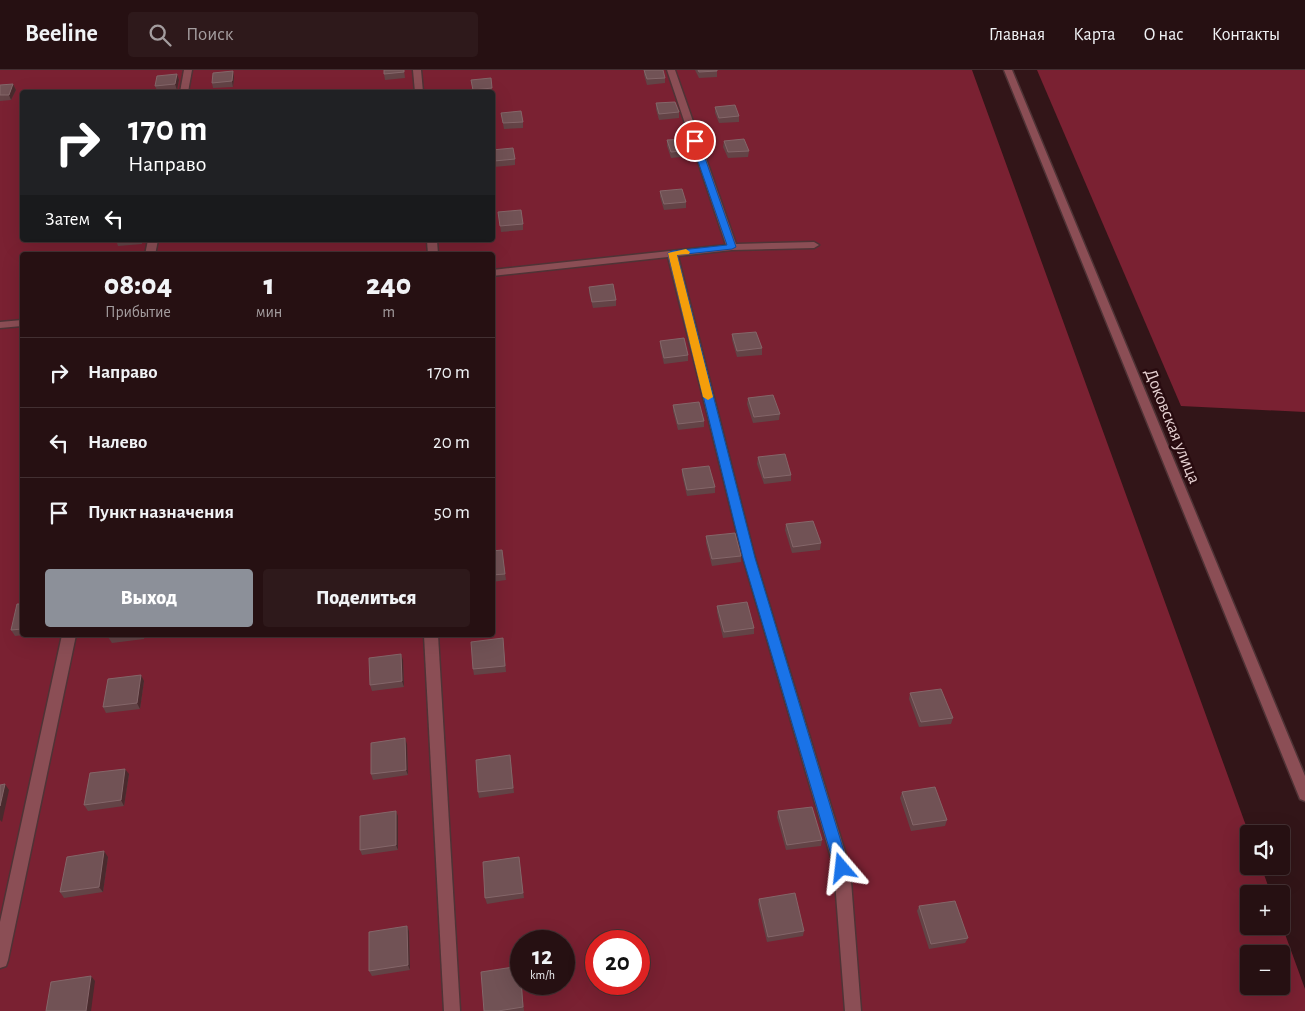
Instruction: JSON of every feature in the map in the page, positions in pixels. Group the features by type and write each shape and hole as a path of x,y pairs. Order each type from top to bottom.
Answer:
{"street":[{"path":"184,90 188,70"},
{"path":"418,70 419,90"},
{"path":"670,70 732,247"},
{"name":"Доковская улица","path":"1008,70 1305,794"},
{"path":"495,273 732,247 814,245"},
{"path":"672,253 749,558 842,868 854,1011"},
{"path":"0,325 20,323"},
{"path":"0,960 70,637"},
{"path":"431,637 452,1011"}],"shaded area":[{"path":"0,70 972,70 1246,825 1240,825 1240,875 1264,875 1268,885 1240,885 1240,935 1285,935 1289,945 1240,945 1240,995 1290,995 1290,948 1305,989 1305,1011 0,1011"},
{"path":"1037,70 1305,70 1305,412 1181,406"}],"building":[{"path":"384,70 404,70 404,72 384,74"},
{"path":"644,70 663,70 665,78 647,79"},
{"path":"698,70 717,70 717,71 699,72"},
{"path":"233,71 232,81 212,83 213,73"},
{"path":"177,74 175,84 155,86 157,76"},
{"path":"491,78 492,88 473,90 471,80"},
{"path":"13,84 9,95 0,95 0,85"},
{"path":"675,102 679,112 659,114 656,103"},
{"path":"735,105 739,116 719,118 715,107"},
{"path":"521,111 523,122 503,123 501,113"},
{"path":"688,139 692,150 671,152 667,140"},
{"path":"744,139 749,151 728,152 724,141"},
{"path":"513,148 515,159 495,161 495,150"},
{"path":"682,189 686,202 664,204 660,191"},
{"path":"521,210 523,224 500,226 498,212"},
{"path":"613,284 616,300 592,302 589,287"},
{"path":"756,332 762,348 737,351 732,334"},
{"path":"684,338 688,355 664,358 660,341"},
{"path":"773,395 780,414 754,417 748,398"},
{"path":"699,402 704,421 678,424 673,405"},
{"path":"785,454 791,475 764,478 758,457"},
{"path":"709,466 715,487 687,490 682,469"},
{"path":"813,521 821,543 793,547 786,524"},
{"path":"735,533 741,556 712,559 706,536"},
{"path":"502,550 505,574 495,575 495,551"},
{"path":"747,602 754,628 724,632 717,606"},
{"path":"17,604 20,604 20,629 11,630"},
{"path":"503,638 505,666 473,669 471,642"},
{"path":"401,654 402,681 370,685 369,658"},
{"path":"141,675 137,703 103,707 108,679"},
{"path":"941,689 953,718 921,722 910,693"},
{"path":"405,738 406,770 371,774 371,743"},
{"path":"510,755 513,788 478,792 476,760"},
{"path":"125,769 121,800 84,805 90,773"},
{"path":"5,784 0,806 0,785"},
{"path":"935,787 947,820 913,825 902,792"},
{"path":"812,807 822,840 787,845 778,811"},
{"path":"396,811 396,845 360,850 360,816"},
{"path":"104,851 99,887 60,892 67,857"},
{"path":"519,857 523,893 485,898 483,862"},
{"path":"795,893 804,931 768,937 759,899"},
{"path":"955,901 968,938 931,944 919,906"},
{"path":"407,926 408,965 369,971 369,932"},
{"path":"510,968 510,995 522,995 523,1007 484,1011 481,972"},
{"path":"91,976 86,1011 46,1011 51,982"}],"slow traffic":[{"path":"686,252 672,253 708,397"}],"route":[{"path":"695,141 732,247 672,253 749,558 842,868"}]}
